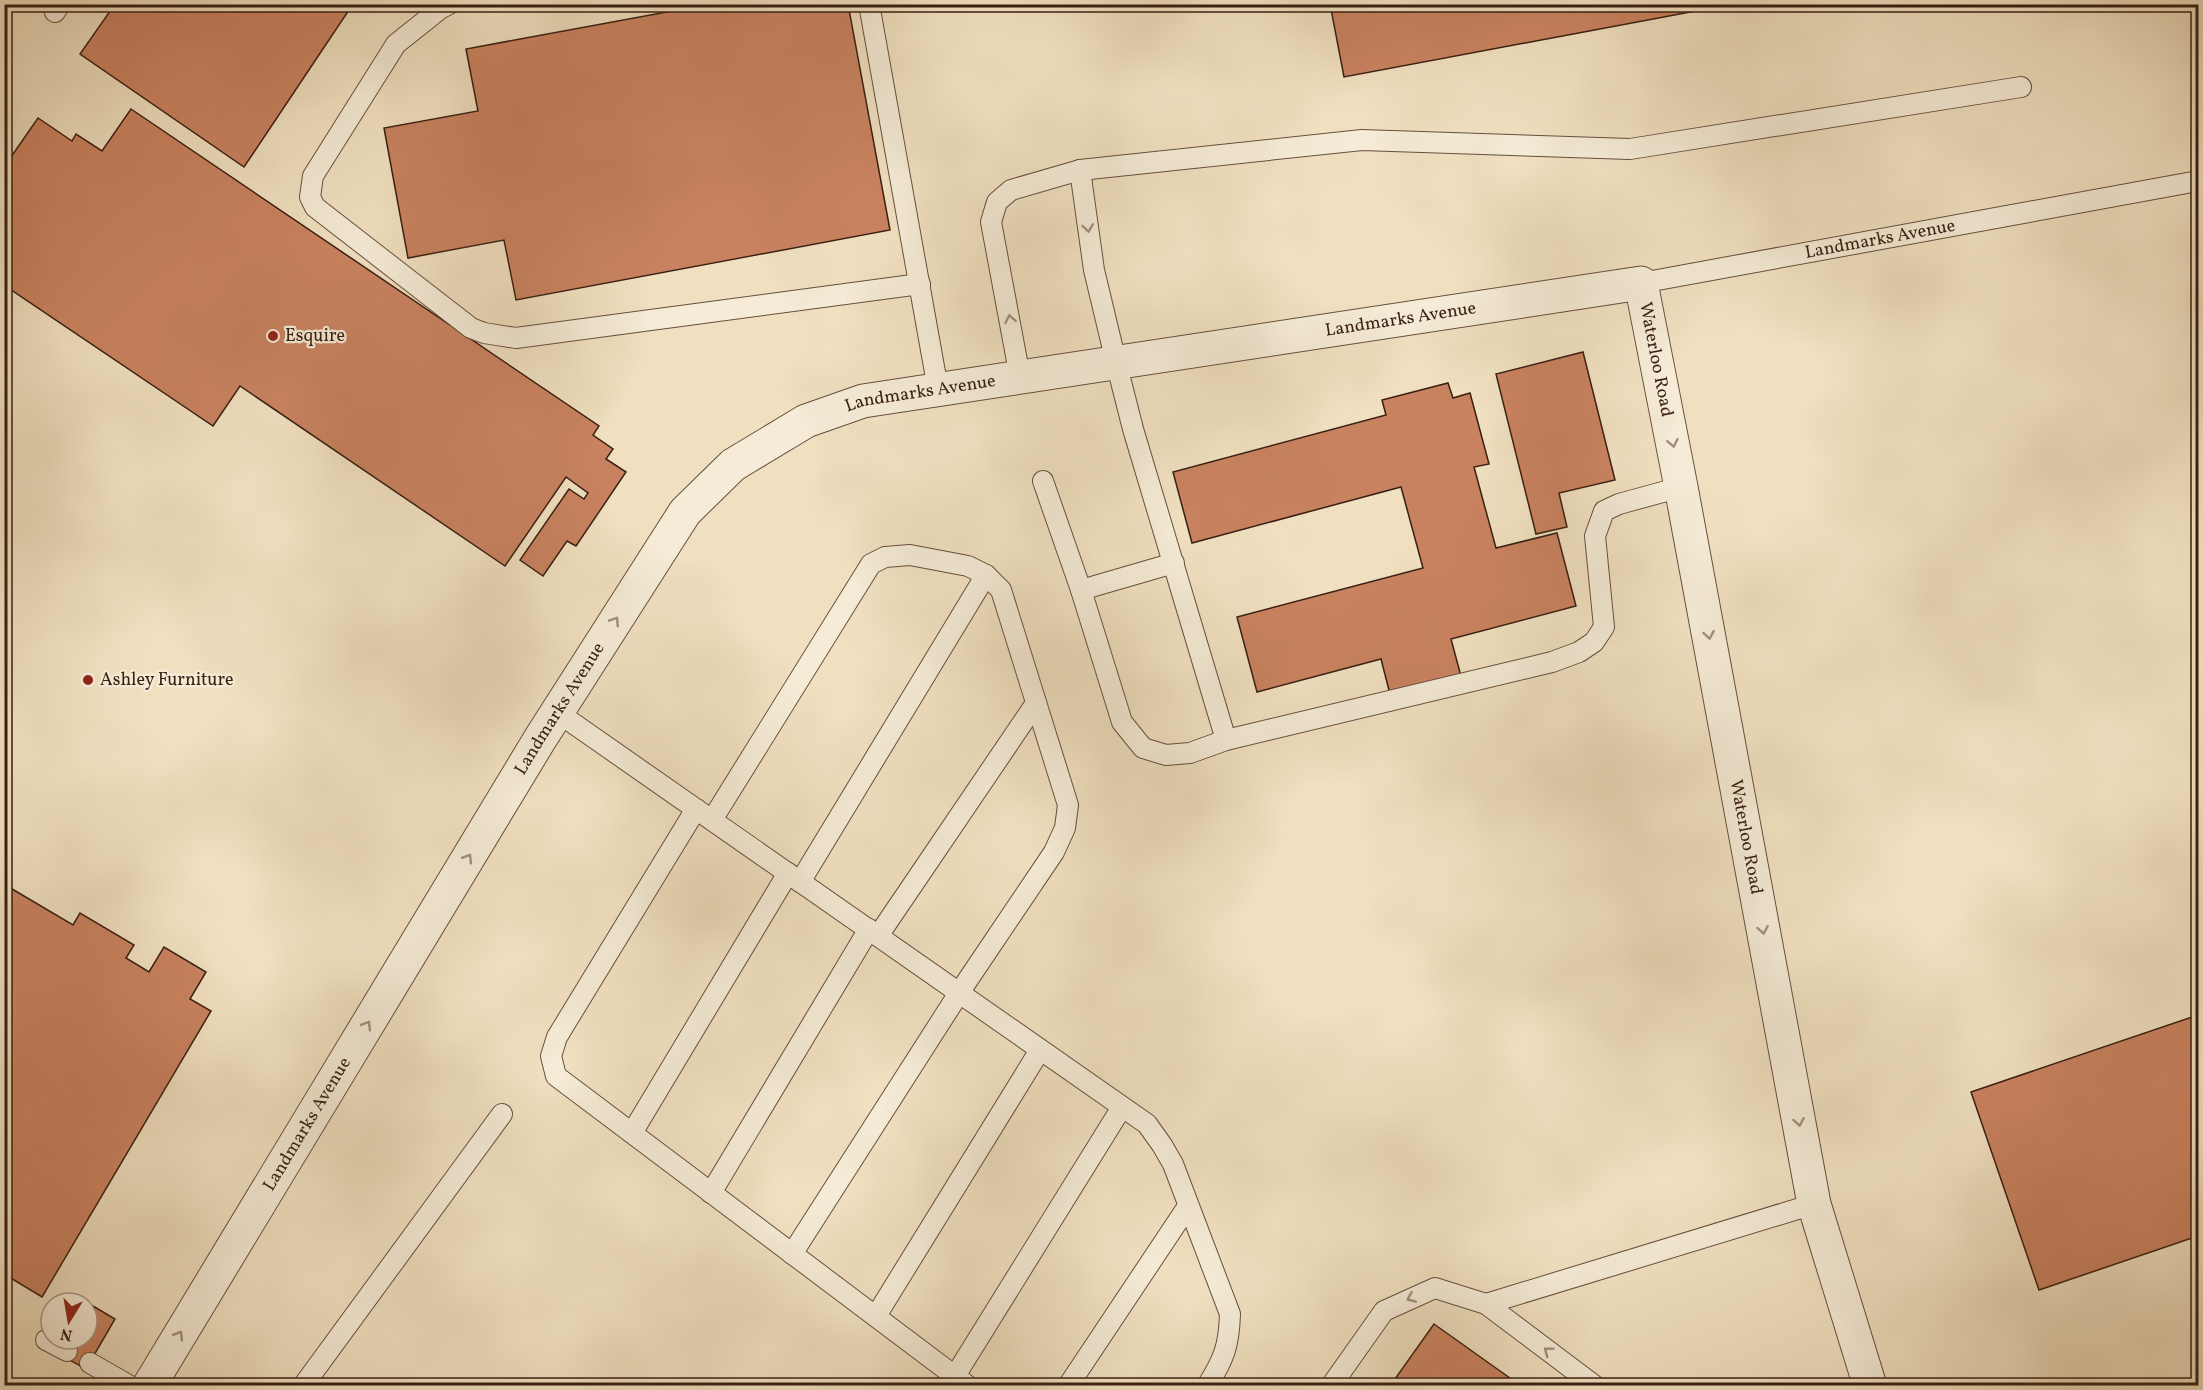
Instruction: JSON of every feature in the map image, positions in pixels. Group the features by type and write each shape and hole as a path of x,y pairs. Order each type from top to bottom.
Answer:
{"street":[{"name":"Landmarks Avenue","path":"148,1384 557,712 685,512 733,465 806,422 863,401 1641,283"},
{"name":"Waterloo Road","path":"1641,283 1814,1204 1870,1386"}],"lane":[{"path":"449,4 396,44 314,176 309,196 315,207 471,328 484,333 516,338 920,284"},
{"path":"869,4 938,389"},
{"path":"1020,377 991,222 997,202 1011,190 1080,170 1362,140 1630,149 2021,87"},
{"path":"1080,170 1094,270 1133,429 1226,740"},
{"name":"Landmarks Avenue","path":"1641,283 2199,182"},
{"path":"1043,481 1081,590 1122,722 1143,748 1166,755 1190,753 1226,740 1552,662 1579,652 1594,642 1604,627 1595,536 1604,511 1619,504 1681,487"},
{"path":"792,1254 959,993 1054,852 1065,828 1068,805 1001,590 986,575 968,566 910,555 885,557 871,564 557,1037 551,1056 556,1076 792,1254 962,1381 1122,1107"},
{"path":"1081,590 1174,563"},
{"path":"632,1133 986,575"},
{"path":"711,1193 873,933 1036,703"},
{"path":"557,712 1148,1124 1173,1164 1230,1314 1229,1339 1221,1363 1207,1386"},
{"path":"876,1316 1040,1050"},
{"path":"303,1386 502,1113"},
{"path":"1486,1304 1814,1204"},
{"path":"1068,1386 1188,1206"},
{"path":"1331,1386 1384,1311 1435,1288 1486,1304 1595,1386"},
{"path":"90,1363 148,1384"}],"building":[{"path":"115,4 353,4 244,167 80,54"},
{"path":"710,4 848,4 890,230 516,300 504,240 408,258 384,128 478,111 466,49"},
{"path":"1330,4 1733,4 1344,77"},
{"name":"Esquire","path":"131,109 599,426 593,435 613,449 606,459 626,472 576,546 567,541 543,576 520,560 569,489 584,499 588,493 566,477 505,566 240,386 213,426 4,285 4,167 38,118 72,141 76,134 102,151"},
{"path":"1583,352 1615,480 1559,493 1567,527 1536,534 1496,374"},
{"path":"1448,383 1453,398 1470,393 1489,464 1474,467 1496,548 1557,533 1576,606 1451,639 1462,680 1391,698 1381,659 1257,692 1237,617 1423,568 1401,487 1192,543 1173,472 1386,415 1382,400"},
{"path":"7,886 73,925 80,913 134,945 126,958 149,972 164,947 206,972 190,999 211,1011 46,1291 39,1291 39,1295 4,1274 4,891"},
{"path":"2198,1015 2198,1236 2039,1290 1971,1092"},
{"path":"99,1310 115,1319 99,1347"},
{"path":"1434,1324 1521,1386 1390,1386"},
{"path":"67,1351 96,1351 86,1369 64,1357"}],"place":[{"name":"Esquire","path":"273,336"},
{"name":"Ashley Furniture","path":"88,680"}]}
